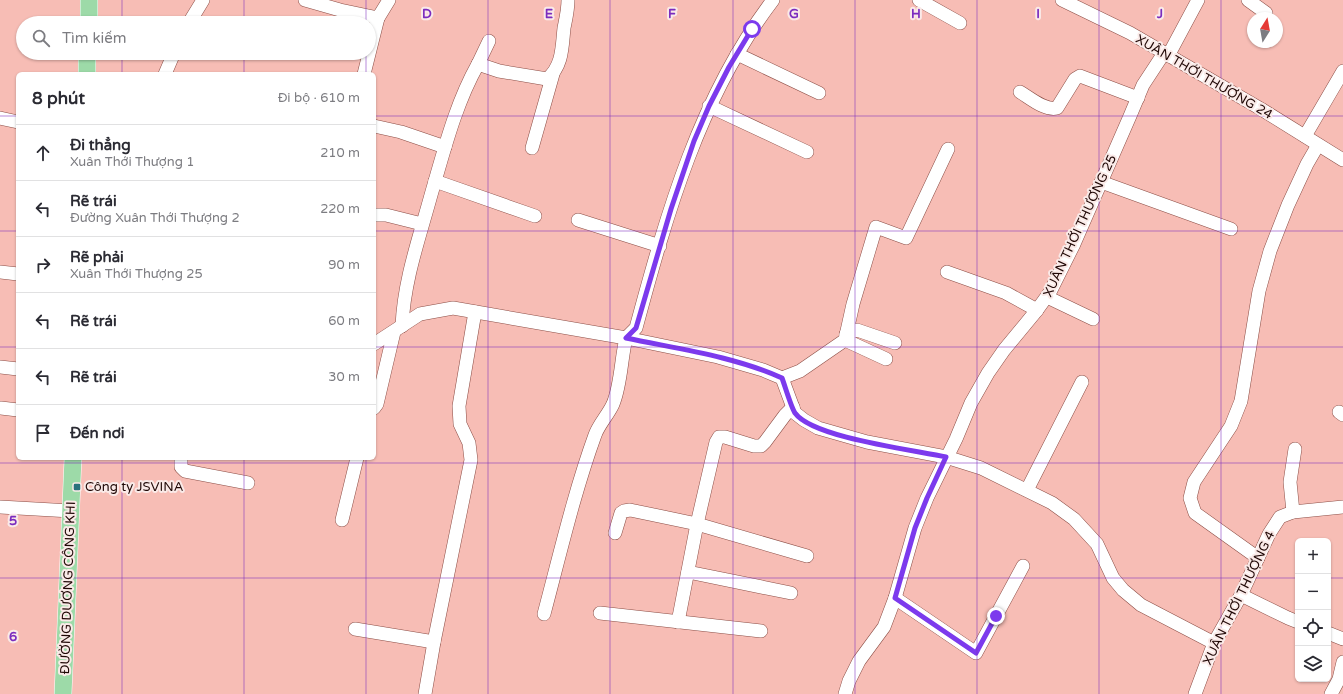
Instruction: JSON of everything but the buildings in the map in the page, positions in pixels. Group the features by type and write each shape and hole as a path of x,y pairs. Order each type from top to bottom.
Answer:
{"main road":[{"path":"88,16 89,0"},
{"path":"87,72 88,60"},
{"name":"ĐƯỜNG DƯƠNG CÔNG KHI","path":"63,694 73,460"}],"street":[{"path":"193,16 203,0"},
{"path":"305,0 368,16"},
{"path":"376,26 378,18 389,0"},
{"path":"532,148 553,74 559,63 563,49 568,0"},
{"path":"544,614 595,434 613,403 618,385 626,338 636,328 660,246 694,141 709,106 737,54 752,29 773,0"},
{"path":"919,0 960,23"},
{"name":"XUÂN THỚI THƯỢNG 24","path":"1062,0 1130,33 1261,109 1343,160"},
{"name":"XUÂN THỚI THƯỢNG 25","path":"844,694 859,661 884,627 895,598 915,528 927,498 972,403 988,373 1004,350 1047,297 1074,244 1143,85 1166,54 1198,0"},
{"path":"1248,0 1265,12"},
{"path":"376,405 398,329 413,255 445,146 464,92 489,41"},
{"path":"737,54 819,93"},
{"path":"166,72 171,60"},
{"path":"364,72 368,60"},
{"path":"478,64 499,71 547,79 553,74"},
{"path":"1305,136 1343,71"},
{"path":"1020,92 1046,107 1052,109 1056,108 1075,79 1080,76 1138,98"},
{"path":"709,106 807,152"},
{"path":"0,118 16,122"},
{"path":"376,126 401,132 445,146"},
{"path":"1258,558 1195,513 1190,498 1194,482 1231,426 1241,401 1260,291 1270,251 1288,205 1318,144"},
{"path":"846,337 853,304 876,227 906,238 948,149"},
{"path":"435,181 535,216"},
{"path":"1101,182 1231,229"},
{"path":"376,215 386,215 422,224"},
{"path":"578,220 660,246"},
{"path":"0,272 16,274"},
{"path":"947,272 1006,293 1037,310"},
{"path":"1047,297 1094,319"},
{"path":"376,343 420,314 453,308 626,338 718,357 763,370 782,378 800,371 857,330 895,343"},
{"path":"425,694 471,460 469,443 460,424 459,406 475,312"},
{"path":"846,337 886,359"},
{"path":"0,367 16,369"},
{"path":"782,378 795,413 804,420 825,430 867,442 946,457 981,468 1052,503 1074,519 1097,544 1113,578 1122,590 1141,605 1214,643"},
{"path":"1027,490 1082,382"},
{"path":"678,622 697,524 716,442 719,437 725,437 754,446 761,446 785,414 793,407"},
{"path":"1,408 16,410"},
{"path":"1293,512 1290,482 1295,449"},
{"path":"181,460 181,467 185,471 248,483"},
{"path":"342,520 357,460"},
{"path":"0,506 71,511"},
{"name":"XUÂN THỚI THƯỢNG 4","path":"1194,694 1214,643 1241,595 1269,534 1280,517 1293,512 1343,507"},
{"path":"615,533 619,516 624,511 630,510 697,524 807,556"},
{"path":"895,598 976,653 1023,566"},
{"path":"688,572 791,593"},
{"path":"1241,595 1295,621"},
{"path":"600,614 761,631"},
{"path":"354,629 434,642"},
{"path":"1331,634 1343,638"},
{"path":"1331,694 1339,679 1343,662"}],"place":[{"name":"Công ty JSVINA","path":"77,487"}],"route":[{"path":"752,29 729,67 709,106 694,141 671,209 636,328 626,338 718,357 763,370 782,378 795,413 818,428 867,442 946,457 915,528 895,598 976,653 996,616"}]}
